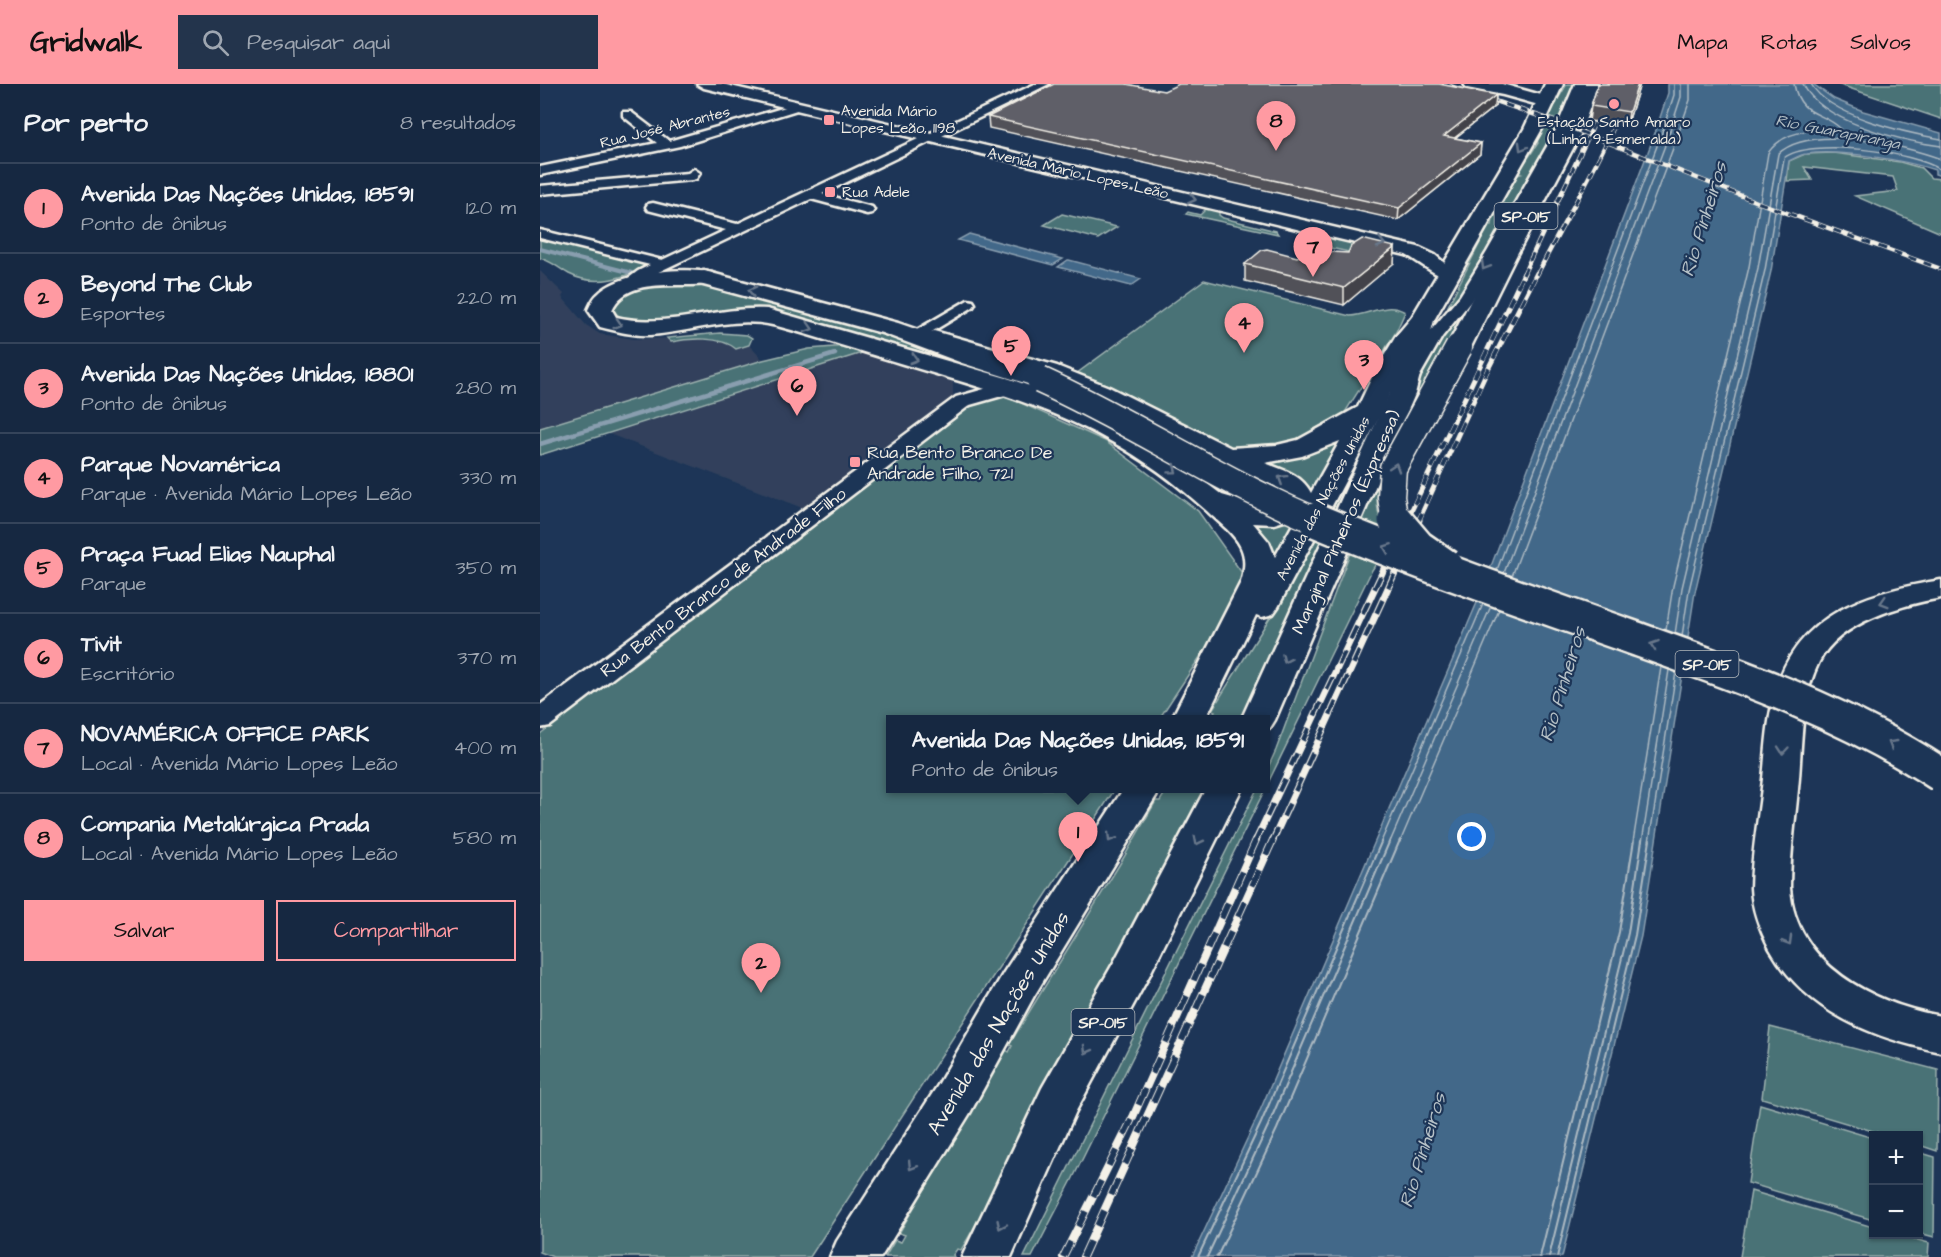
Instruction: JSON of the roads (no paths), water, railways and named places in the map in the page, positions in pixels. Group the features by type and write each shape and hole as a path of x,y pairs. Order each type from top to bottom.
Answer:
{"main road":[{"path":"1473,84 1506,90 1545,102"},
{"name":"Avenida das Nações Unidas","path":"1192,715 1243,642 1295,551 1369,412 1387,371 1405,341 1422,320 1533,129 1554,84"},
{"name":"SP-015","path":"1589,84 1570,135 1393,468 1392,497 1395,522 1418,547 1461,577 1808,703 1876,735 1941,775"},
{"path":"1191,715 1256,582 1262,563 1257,546 1211,500 1169,466 1123,436 1087,417 1009,388 757,314 721,315 652,328 622,327 608,322 600,310 605,301 624,287 661,278 704,278 928,336 1048,371 1100,392 1200,444 1285,480 1298,496 1287,511 1265,516 1243,513 1211,500"},
{"name":"Marginal Pinheiros (Expressa)","path":"1260,715 1358,497 1401,394 1422,320"},
{"path":"890,328 971,358 1040,380 1079,397 1289,510 1461,577"},
{"path":"1200,444 1257,456 1286,453 1324,441 1369,412"},
{"path":"1941,589 1881,602 1848,617 1813,645 1800,663 1785,723 1770,877 1773,904 1782,930 1800,962 1823,985 1851,1005 1882,1020 1914,1030 1941,1034"},
{"name":"Avenida das Nações Unidas","path":"854,1257 954,1099 1019,984 1140,793"},
{"name":"SP-015","path":"986,1257 1058,1102 1129,974 1222,793"}],"street":[{"name":"Avenida Mário Lopes Leão","path":"704,84 1412,251 1429,259 1448,273"},
{"path":"624,287 663,264 1044,84"},
{"path":"1401,394 1436,335 1466,298 1494,252 1560,134 1580,84"},
{"name":"Rua José Abrantes","path":"540,171 667,145 796,107"},
{"path":"627,114 667,145"},
{"path":"540,190 692,176 694,173"},
{"path":"806,197 861,212"},
{"path":"653,207 739,229"},
{"path":"540,234 663,264"},
{"path":"694,250 684,263 684,267 689,272 704,278"},
{"path":"928,336 968,304"},
{"path":"928,336 985,308"},
{"name":"Rua Bento Branco de Andrade Filho","path":"963,401 975,378"},
{"name":"Rua Bento Branco de Andrade Filho","path":"540,719 963,401 1009,388"}],"water":[{"path":"1668,84 1813,84 1834,99 1863,111 1941,133 1941,176 1935,174 1935,170 1922,166 1853,154 1805,154 1789,161 1771,271 1695,592 1641,936 1562,1257 1192,1257 1256,1120 1479,598 1654,136 1668,93"},
{"path":"969,234 1063,259 1053,265 958,240"},
{"path":"1068,260 1141,279 1131,286 1058,267"}],"waterway":[{"path":"540,249 632,273"},
{"path":"540,444 835,354"}],"railway":[{"path":"1444,84 1589,135"},
{"path":"1589,135 1608,84"},
{"path":"1606,142 1632,84"},
{"path":"1523,275 1589,135"},
{"path":"1589,135 1606,142"},
{"path":"1537,275 1606,142"},
{"path":"1606,142 1757,202 1941,269"},
{"path":"1406,522 1524,273"},
{"path":"1418,522 1487,371 1537,273"},
{"path":"1255,842 1407,520"},
{"path":"1272,842 1419,520"},
{"path":"1063,1257 1133,1117 1256,840"},
{"path":"1083,1257 1273,840"}],"place":[{"name":"Estação Santo Amaro (Linha 9-Esmeralda)","path":"1614,104"},
{"name":"Avenida Mário Lopes Leão, 1198","path":"829,120"},
{"name":"Compania Metalúrgica Prada","path":"1276,151"},
{"name":"Rua Adele","path":"830,192"},
{"name":"NOVAMÉRICA OFFICE PARK","path":"1313,277"},
{"name":"Parque Novamérica","path":"1244,353"},
{"name":"Praça Fuad Elias Nauphal","path":"1011,376"},
{"name":"Avenida Das Nações Unidas, 18801","path":"1364,390"},
{"name":"Tivit","path":"797,416"},
{"name":"Rua Bento Branco De Andrade Filho, 721","path":"855,462"},
{"name":"Avenida Das Nações Unidas, 18591","path":"1078,862"},
{"name":"Beyond The Club","path":"761,993"}],"water label":[{"name":"Rio Guarapiranga","path":"1838,131"},
{"name":"Rio Pinheiros","path":"1703,219"},
{"name":"Rio Pinheiros","path":"1562,684"},
{"name":"Rio Pinheiros","path":"1422,1150"}]}
